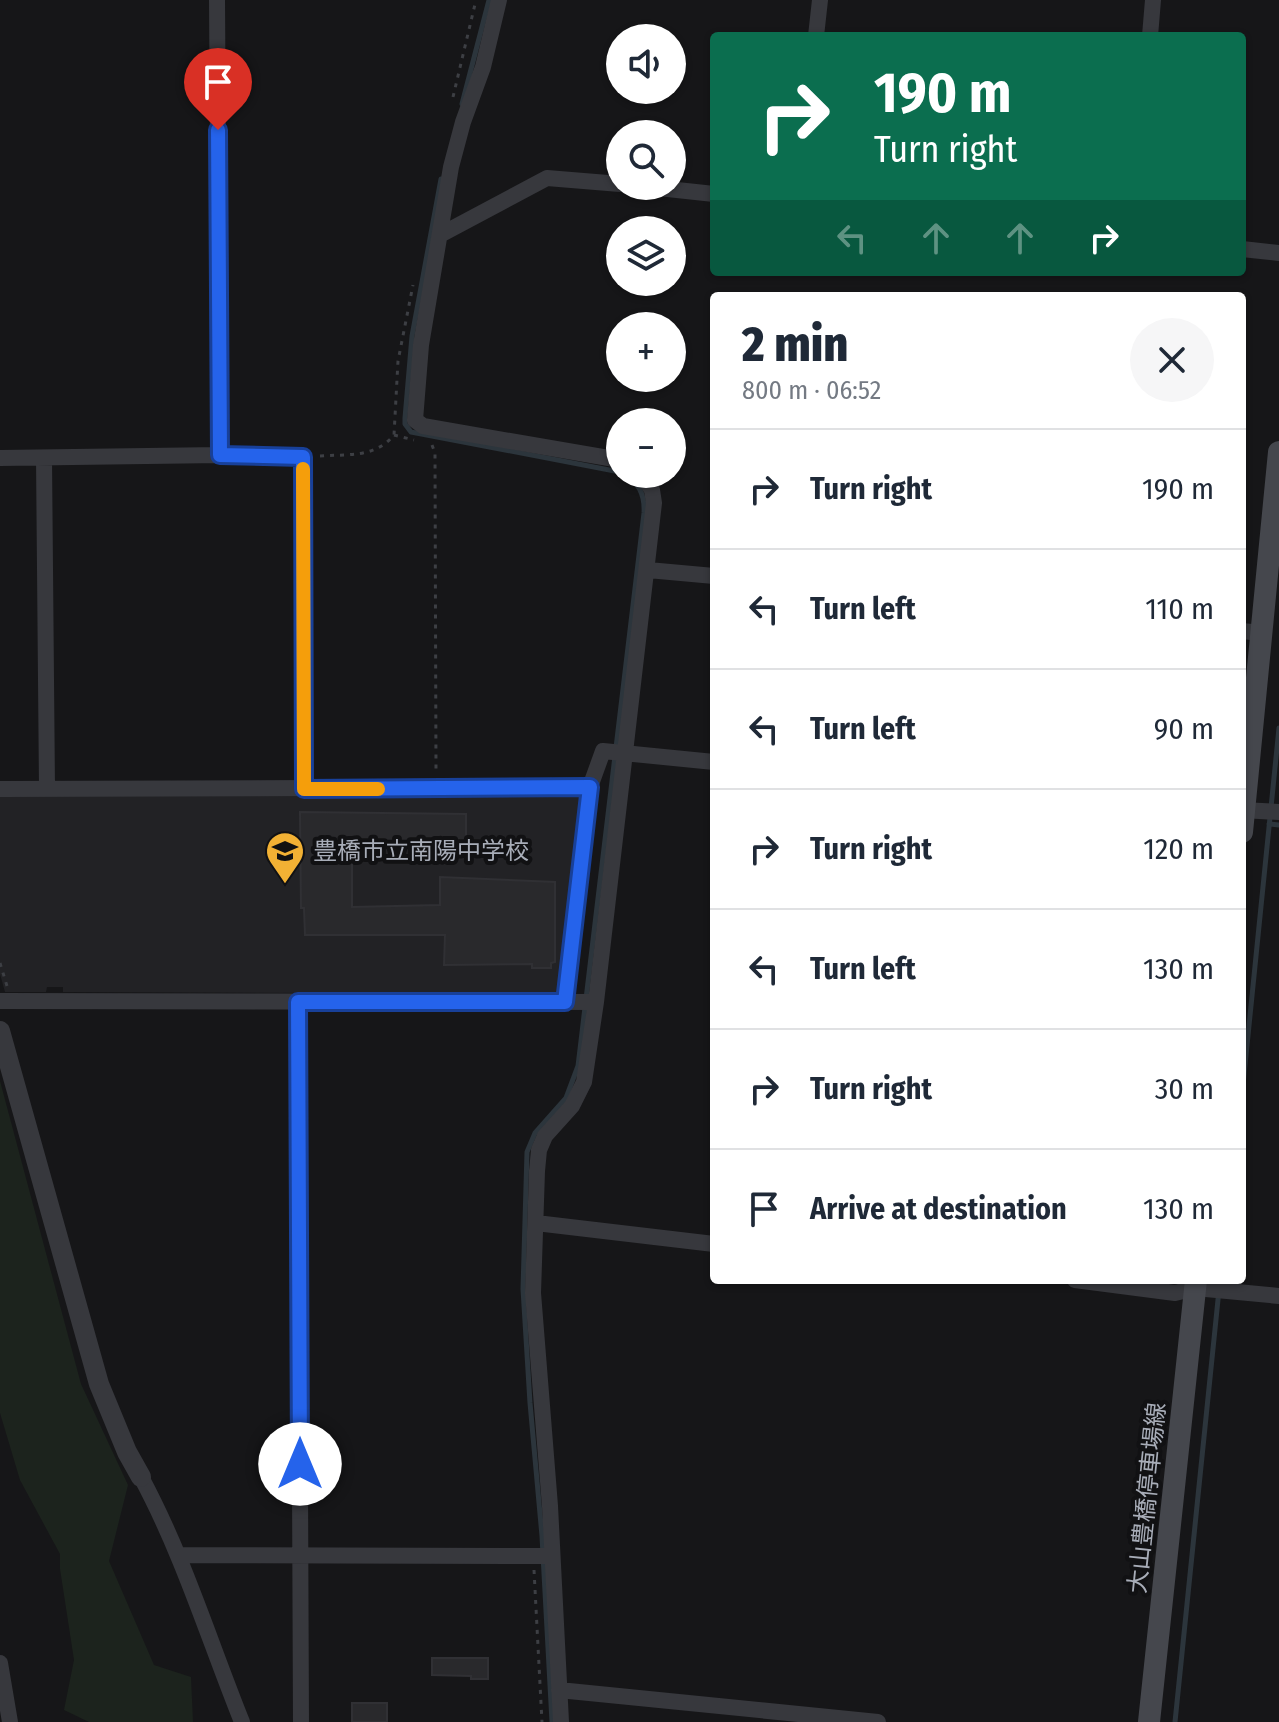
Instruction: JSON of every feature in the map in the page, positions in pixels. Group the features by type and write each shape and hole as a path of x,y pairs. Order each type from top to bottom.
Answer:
{"main road":[{"path":"1249,810 1252,632 1279,452"},
{"name":"大山豊橋停車場線","path":"1149,1722 1209,1287"}],"street":[{"path":"217,0 220,455"},
{"path":"499,0 483,67 451,167 421,345 415,420 423,426 606,458"},
{"path":"816,32 820,0"},
{"path":"1150,32 1153,0"},
{"path":"440,235 547,178 606,183"},
{"path":"686,191 710,194"},
{"path":"1246,249 1279,253"},
{"path":"0,458 303,457 304,789"},
{"path":"44,458 47,789"},
{"path":"561,1722 541,1556 533,1293 539,1150 545,1136 580,1093 596,1002 648,570 654,503 651,488"},
{"path":"648,570 710,576"},
{"path":"571,1002 590,787 603,751 710,762"},
{"path":"0,789 590,787"},
{"path":"1249,810 1279,812"},
{"path":"0,1001 596,1002"},
{"path":"298,1002 301,1722"},
{"path":"0,1031 99,1384 127,1452 158,1508 178,1555 242,1722"},
{"path":"536,1223 710,1244"},
{"path":"1106,1284 1175,1293 1209,1287 1279,1296"},
{"path":"178,1555 541,1556"},
{"path":"0,1663 6,1711"},
{"path":"559,1690 878,1722"}],"path":[{"path":"452,103 476,0"},
{"path":"303,457 371,452 394,435 398,361 414,278"},
{"path":"394,435 418,441"},
{"path":"430,444 435,453 436,789"},
{"path":"541,1556 542,1722"}],"shaded area":[{"name":"豊橋市立南陽中学校","path":"0,796 581,796 557,994 63,992 63,987 47,987 46,992 5,992 0,974"},
{"path":"0,1081 81,1384 128,1485 109,1561 154,1665 191,1677 193,1722 89,1722 64,1710 74,1660 60,1554 20,1480 0,1413"}],"building":[{"path":"300,812 466,814 466,848 352,849 352,907 440,905 440,877 555,882 555,962 551,963 551,968 532,968 532,964 444,965 445,935 305,935 304,908 301,908"},
{"path":"432,1658 488,1658 488,1679 432,1675"},
{"path":"352,1703 387,1703 387,1722 352,1722"}],"waterway":[{"path":"462,104 489,0"},
{"path":"441,179 412,336 405,424 411,432 606,469"},
{"path":"552,1722 542,1536 523,1289 527,1152 535,1133 566,1098 578,1066 644,513 639,488"},
{"path":"1246,1055 1279,728"},
{"path":"1269,824 1279,825"},
{"path":"1175,1722 1220,1284"}],"slow traffic":[{"path":"303,469 304,789 378,789"}],"place":[{"name":"豊橋市立南陽中学校","path":"285,885"}],"route":[{"path":"218,130 220,455 303,457 304,789 590,787 565,1002 298,1002 300,1464"}]}
